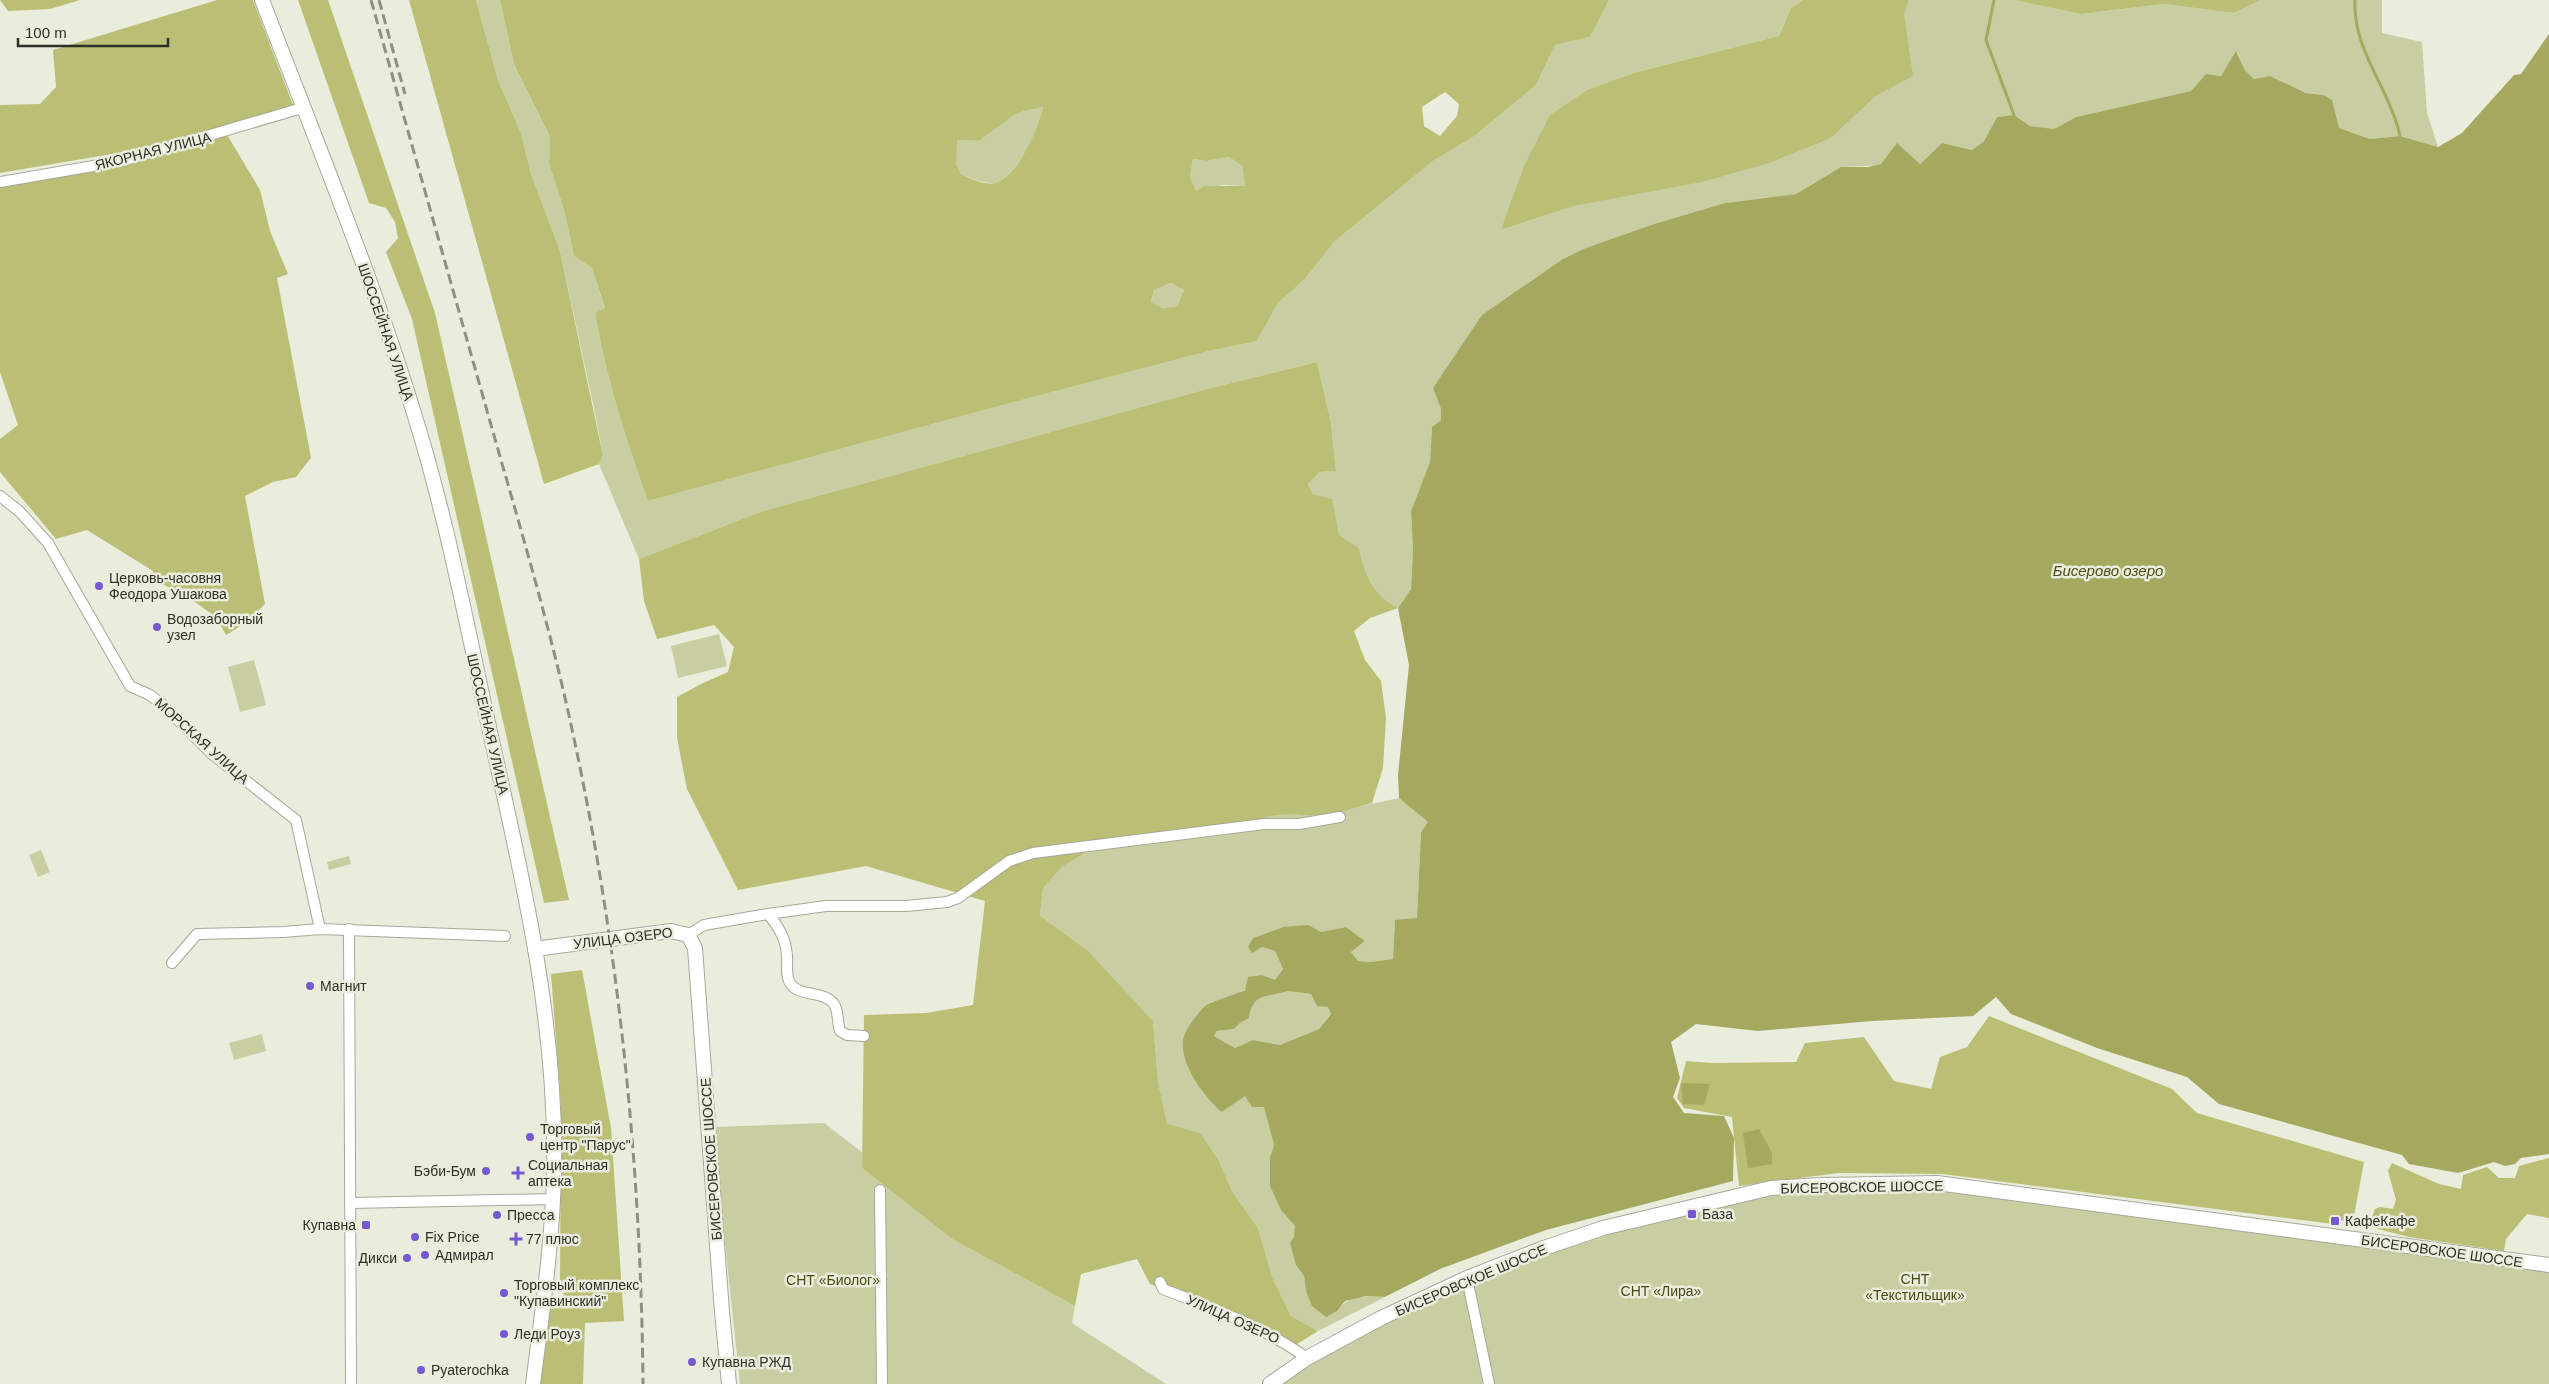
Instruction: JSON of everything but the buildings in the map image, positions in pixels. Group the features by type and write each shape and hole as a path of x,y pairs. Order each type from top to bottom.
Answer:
{"main road":[{"name":"ШОССЕЙНАЯ УЛИЦА","path":"262,0 366,272 395,354 427,458 441,509 519,861 536,948 551,1099 554,1168 553,1199 533,1384"},
{"name":"УЛИЦА ОЗЕРО","path":"536,948 671,931 688,935"},
{"name":"БИСЕРОВСКОЕ ШОССЕ","path":"688,935 696,954 722,1312 730,1384"},
{"name":"БИСЕРОВСКОЕ ШОССЕ","path":"1270,1384 1307,1358 1381,1318 1467,1278 1604,1228 1771,1188 1937,1183 2549,1265"}],"street":[{"name":"ЯКОРНАЯ УЛИЦА","path":"0,182 122,161 302,108"},
{"name":"МОРСКАЯ УЛИЦА","path":"0,496 20,512 48,543 130,686 150,695 163,705 212,754 296,820 320,929"},
{"name":"УЛИЦА ОЗЕРО","path":"688,935 704,925 826,906 906,906 939,903 958,898 1009,861 1033,853 1264,824 1299,824 1340,817"},
{"path":"768,914 781,930 787,954 787,976 790,984 796,989 828,998 836,1008 840,1030 847,1034 864,1036"},
{"path":"349,929 351,1384"},
{"path":"172,963 197,934 349,929 505,936"},
{"path":"880,1190 882,1384"},
{"path":"350,1203 553,1199"},
{"path":"1467,1278 1489,1384"},
{"name":"УЛИЦА ОЗЕРО","path":"1160,1282 1163,1289 1229,1316 1287,1343 1307,1358"}],"green space":[{"path":"476,0 500,0 514,64 550,137 549,164 564,210 574,256 592,268 605,309 595,313 605,361 624,432 648,501 999,406 1209,351 1257,341 1278,303 1305,279 1335,241 1433,161 1473,137 1536,85 1555,45 1590,37 1609,0 1803,0 1791,8 1779,36 1637,72 1589,89 1523,168 1502,230 1578,205 1831,138 1876,96 1912,76 1903,14 1909,0 2013,0 2081,14 2164,4 2234,13 2261,0 2382,0 2382,33 2422,42 2427,113 2438,147 2400,136 2370,139 2339,128 2324,95 2306,93 2270,76 2254,79 2245,70 2237,52 2221,76 2206,74 2191,91 2076,117 2054,129 2030,126 2014,115 1997,117 1984,141 1972,150 1942,143 1920,164 1841,167 1796,194 1725,203 1654,224 1586,249 1563,260 1433,388 1441,409 1441,420 1432,427 1430,462 1411,511 1413,549 1411,589 1398,608 1382,597 1371,583 1359,548 1339,536 1331,499 1313,494 1308,484 1320,472 1336,471 1331,423 1317,362 1207,389 763,511 639,559 599,464 603,456 560,251 531,174 521,133 498,80"},
{"path":"1043,107 1040,124 1035,135 1020,160 1001,181 986,183 961,174 956,164 956,140 979,141 1017,113"},
{"path":"1229,157 1242,166 1245,186 1222,185 1196,192 1190,177 1193,159 1206,161"},
{"path":"1172,283 1184,290 1177,306 1163,308 1151,302 1154,290"},
{"path":"719,634 727,666 678,678 671,646"},
{"path":"254,660 266,705 240,712 228,667"},
{"path":"1399,798 1428,822 1421,832 1417,919 1395,921 1393,959 1370,962 1358,961 1351,952 1365,941 1346,927 1321,932 1283,927 1253,938 1262,947 1275,951 1283,969 1275,981 1262,975 1235,995 1208,1003 1189,1026 1183,1042 1187,1064 1199,1087 1222,1112 1245,1095 1264,1106 1274,1145 1270,1157 1282,1210 1295,1226 1296,1265 1304,1276 1306,1291 1337,1311 1342,1305 1358,1297 1385,1297 1318,1331 1291,1316 1273,1279 1258,1228 1232,1191 1218,1159 1200,1133 1167,1125 1158,1081 1153,1021 1123,990 1040,917 1043,888 1062,867 1098,845 1249,823 1266,815 1320,815"},
{"path":"41,850 50,872 38,877 29,855"},
{"path":"349,856 351,864 329,870 327,862"},
{"path":"1288,991 1311,994 1317,1005 1328,1007 1331,1013 1319,1029 1280,1045 1253,1040 1235,1048 1214,1036 1217,1031 1234,1029 1249,1018 1254,1004 1262,997"},
{"path":"262,1034 266,1051 234,1060 229,1043"},
{"name":"СНТ «Биолог»","path":"824,1123 862,1152 862,1168 952,1239 1075,1306 1072,1323 1166,1384 740,1384 715,1127"},
{"name":"СНТ «Текстильщик»","path":"1833,1190 1937,1190 2549,1272 2549,1384 1282,1384 1349,1343 1402,1316 1462,1289 1548,1255 1636,1226 1725,1203 1771,1195"}],"shaded area":[{"path":"0,0 80,0 50,9 8,11"},
{"path":"217,0 253,0 293,105 228,128 118,153 0,173 0,105 40,104 56,87 53,50"},
{"path":"298,0 328,0 435,313 569,900 544,903 412,319 386,252 398,238 395,222 386,208 369,203"},
{"path":"409,0 476,0 498,80 521,133 531,174 560,251 603,456 599,464 544,484"},
{"path":"500,0 1609,0 1590,37 1555,45 1536,85 1473,137 1433,161 1335,241 1305,279 1278,303 1257,341 1209,351 999,406 648,501 624,432 605,361 595,313 605,308 592,268 574,256 564,210 549,164 550,137 514,64","holes":["1445,92 1459,104 1457,116 1440,136 1424,126 1422,107","1043,107 1032,138 1013,170 1005,178 989,184 961,174 956,164 957,140 979,141 1017,113","1229,157 1242,166 1245,186 1205,186 1196,191 1190,177 1193,159 1206,161","1171,283 1184,290 1177,306 1163,308 1151,302 1154,290"]},
{"path":"1803,0 1909,0 1904,14 1913,76 1876,96 1831,138 1769,163 1702,182 1578,205 1501,230 1523,168 1550,115 1589,89 1637,72 1779,36 1791,8"},
{"path":"2013,0 2261,0 2234,13 2164,4 2081,14"},
{"path":"226,133 260,190 270,231 288,274 277,278 311,458 296,477 273,482 245,496 265,604 247,622 226,635 216,617 188,597 150,578 153,571 87,530 56,539 0,472 0,439 18,425 0,372 0,181 122,161"},
{"path":"1317,362 1331,423 1336,471 1320,472 1308,484 1313,494 1332,499 1339,535 1359,548 1371,583 1382,597 1398,608 1370,618 1354,631 1365,660 1381,681 1386,718 1383,768 1372,803 1332,813 1318,815 1275,815 1249,823 1098,845 1062,867 1043,888 1040,916 1088,951 1153,1021 1158,1081 1167,1124 1200,1133 1218,1159 1232,1191 1258,1228 1273,1279 1291,1316 1318,1331 1289,1349 1150,1284 1137,1259 1081,1274 1075,1306 952,1239 862,1168 864,1015 926,1013 973,1005 985,901 866,866 738,890 687,789 677,738 677,697 728,672 734,647 714,625 657,639 644,601 639,559 763,511 1207,389"},
{"path":"582,970 611,1128 624,1321 585,1323 583,1384 533,1384 543,1307 563,1298 564,1288 560,1283 561,1105 551,974"},
{"path":"1989,1016 2172,1089 2197,1113 2364,1162 2354,1216 2333,1224 1943,1174 1838,1173 1739,1186 1732,1117 1684,1108 1677,1098 1686,1061 1713,1063 1796,1062 1805,1043 1864,1037 1894,1081 1931,1089 1940,1057 1967,1047"},
{"path":"2549,1158 2549,1218 2527,1214 2506,1239 2504,1251 2409,1237 2363,1225 2372,1217 2375,1209 2380,1207 2393,1209 2396,1200 2388,1171 2392,1163 2439,1184 2461,1189 2463,1175 2487,1167 2499,1178 2515,1178 2519,1166"}],"water":[{"name":"Бисерово озеро","path":"2549,34 2549,1154 2521,1158 2515,1164 2505,1166 2494,1162 2458,1173 2409,1164 2402,1155 2219,1104 2187,1077 2097,1048 2011,1014 1996,997 1973,1016 1872,1021 1758,1031 1696,1024 1671,1042 1680,1078 1673,1097 1684,1113 1724,1116 1734,1138 1733,1181 1546,1230 1440,1269 1385,1297 1366,1296 1345,1301 1337,1311 1326,1317 1312,1306 1306,1291 1304,1276 1296,1265 1290,1243 1294,1237 1295,1226 1281,1210 1270,1186 1270,1157 1274,1145 1264,1107 1252,1107 1245,1096 1222,1112 1199,1087 1187,1065 1183,1043 1189,1026 1206,1005 1245,990 1248,977 1262,975 1275,980 1283,969 1275,951 1262,947 1252,953 1248,947 1253,938 1283,927 1308,925 1321,932 1346,927 1365,941 1351,952 1358,961 1370,962 1393,959 1395,920 1417,918 1421,832 1428,822 1399,798 1398,775 1409,665 1398,608 1411,589 1413,549 1411,511 1430,462 1432,427 1441,420 1441,409 1433,388 1482,315 1563,259 1586,248 1654,224 1725,203 1796,194 1841,167 1868,167 1881,164 1897,143 1920,164 1942,143 1972,150 1984,141 1997,117 2014,115 2030,126 2054,129 2076,117 2191,91 2206,74 2221,76 2236,51 2245,70 2254,79 2270,76 2306,93 2324,95 2332,100 2339,128 2370,139 2400,136 2438,147 2462,133 2514,75 2521,74","holes":["1288,991 1311,994 1317,1006 1328,1007 1331,1014 1319,1029 1280,1045 1253,1040 1235,1048 1214,1036 1217,1031 1234,1029 1249,1018 1254,1004 1262,997"]},
{"path":"1681,1083 1710,1084 1704,1105 1683,1104"},
{"path":"1759,1129 1772,1153 1772,1164 1748,1168 1743,1133"}],"waterway":[{"path":"1994,0 1986,40 2014,115"},
{"path":"2355,0 2359,35 2395,119 2400,136"}],"railway":[{"path":"371,0 545,617 573,734 589,814 615,976 632,1139 638,1220 643,1384"},
{"path":"379,0 405,94"}],"place":[{"name":"Церковь-часовня Феодора Ушакова","path":"99,586"},
{"name":"Водозаборный узел","path":"157,627"},
{"name":"Магнит","path":"310,986"},
{"name":"Торговый центр \"Парус\"","path":"530,1137"},
{"name":"Бэби-Бум","path":"486,1171"},
{"name":"Социальная аптека","path":"518,1173"},
{"name":"База","path":"1692,1214"},
{"name":"Пресса","path":"497,1215"},
{"name":"КафеКафе","path":"2335,1221"},
{"name":"Купавна","path":"366,1225"},
{"name":"Fix Price","path":"415,1237"},
{"name":"77 плюс","path":"516,1239"},
{"name":"Адмирал","path":"425,1255"},
{"name":"Дикси","path":"407,1258"},
{"name":"Торговый комплекс \"Купавинский\"","path":"504,1293"},
{"name":"Леди Роуз","path":"504,1334"},
{"name":"Купавна РЖД","path":"692,1362"},
{"name":"Pyaterochka","path":"421,1370"}],"park label":[{"name":"СНТ «Лира»","path":"1661,1291"}]}
